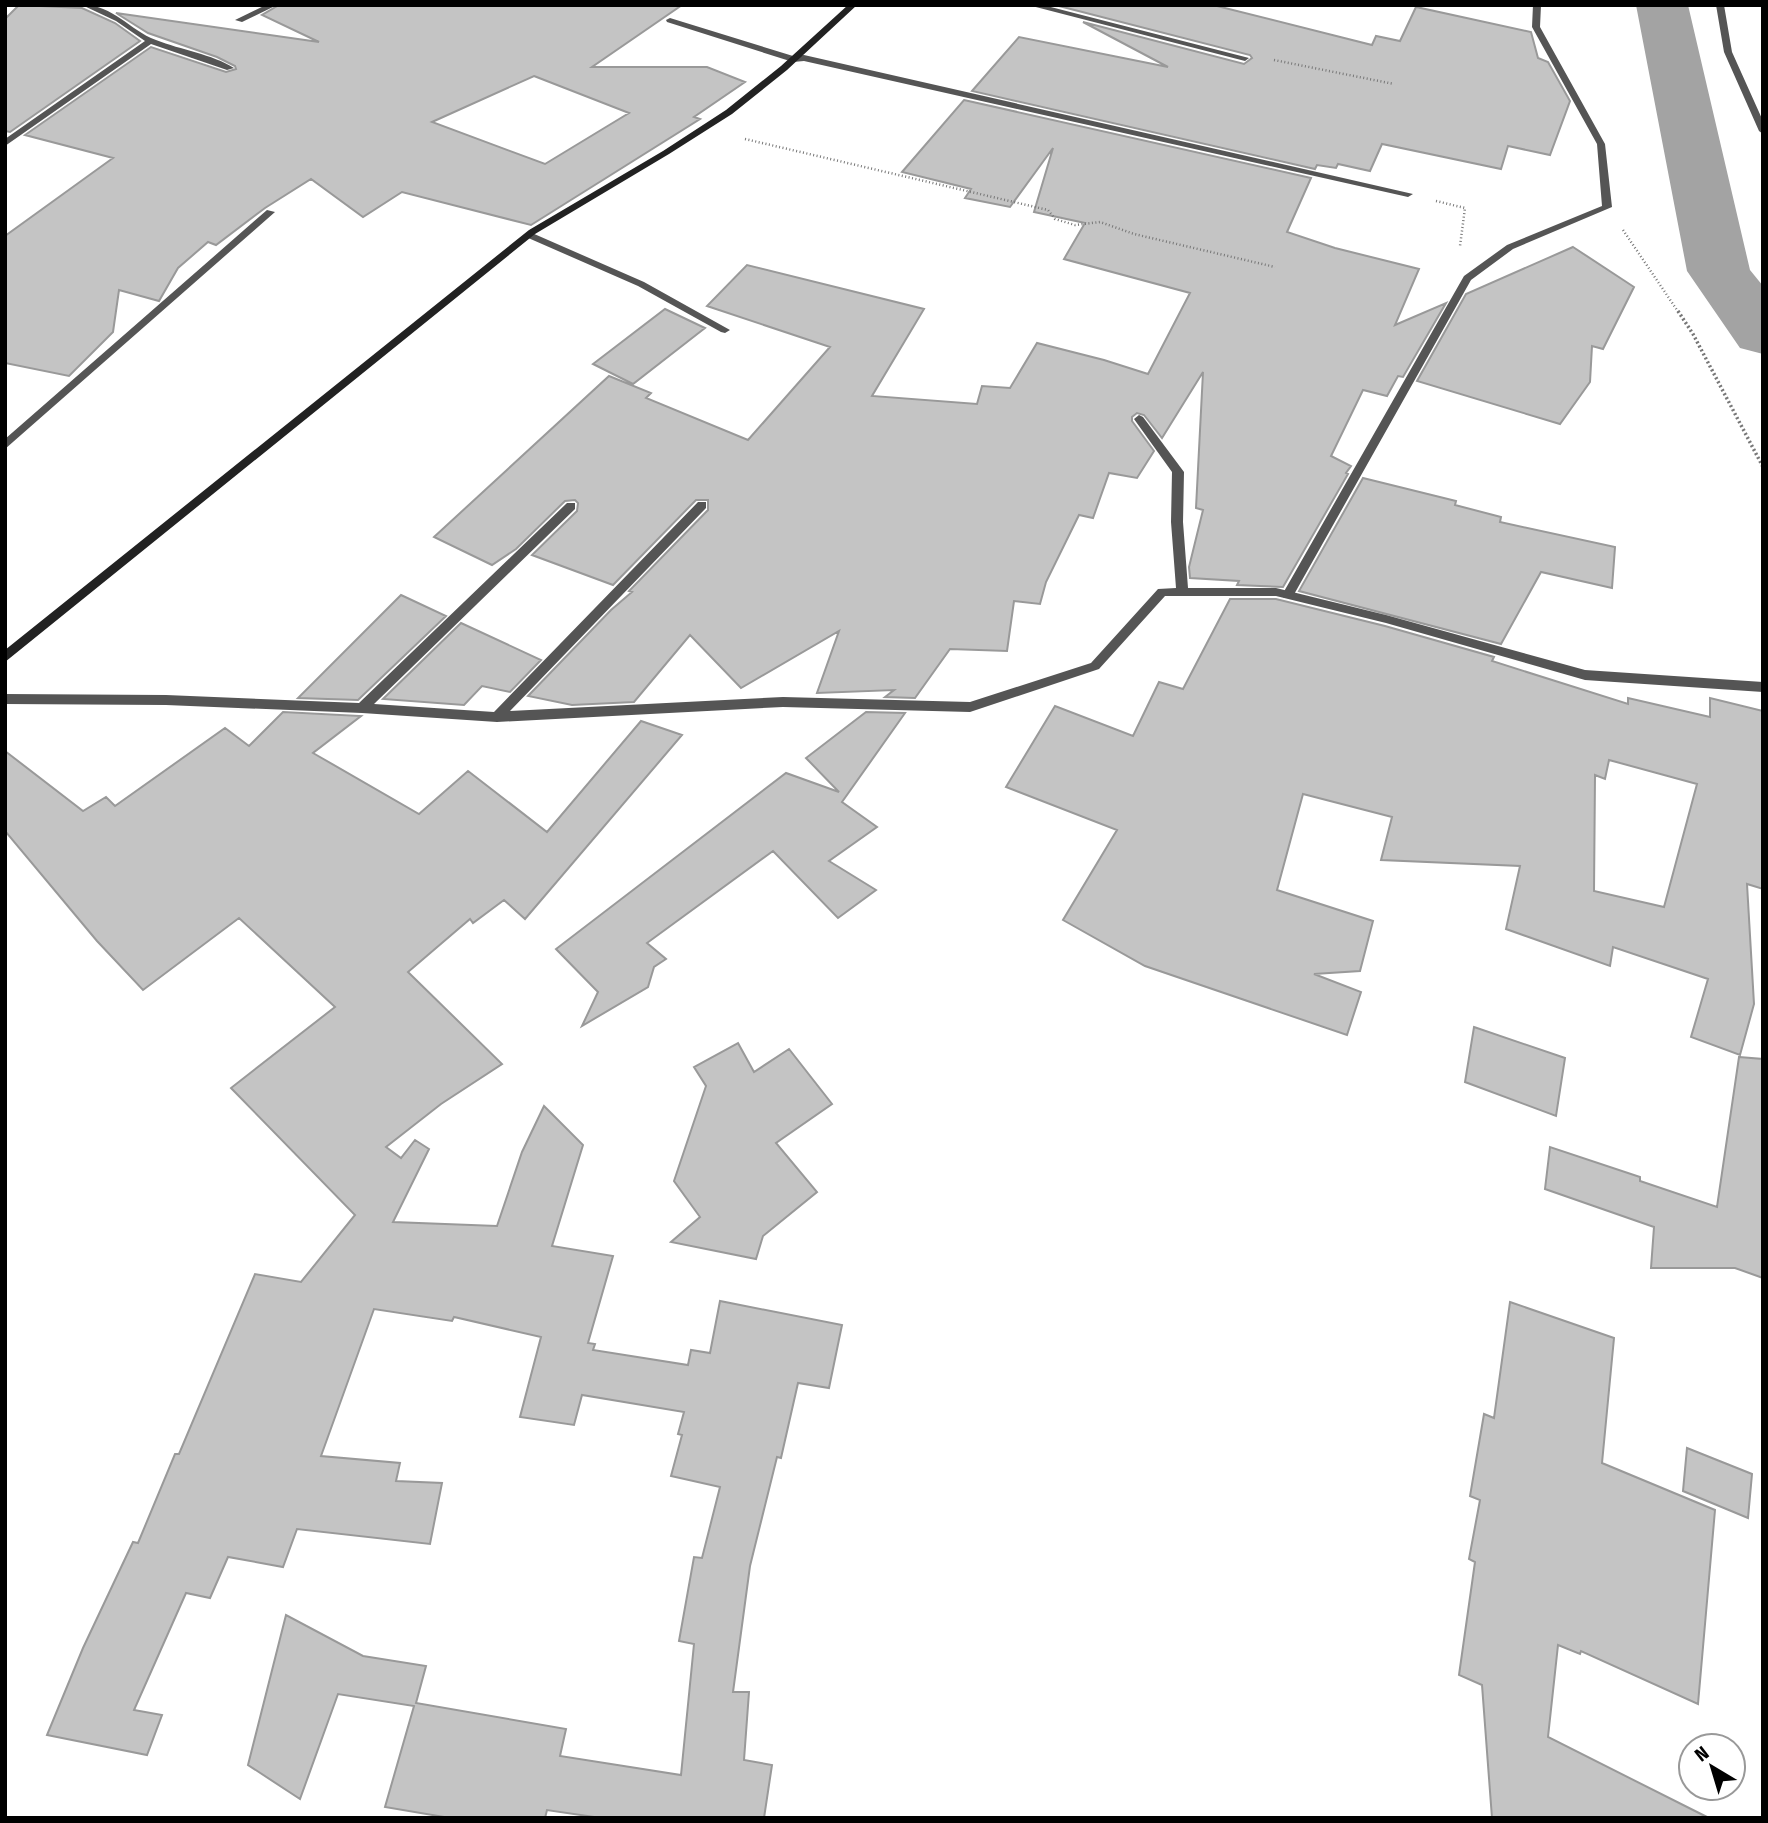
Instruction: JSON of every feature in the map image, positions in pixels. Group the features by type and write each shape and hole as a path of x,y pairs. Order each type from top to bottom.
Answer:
{"main road":[{"path":"5,657 529,235 605,186 703,129 793,59 853,5"}],"street":[{"path":"86,5 119,19 150,41 230,68"},
{"path":"239,20 273,5"},
{"path":"1031,5 1245,58"},
{"path":"1288,595 1467,278 1510,247 1607,207 1601,144 1536,27 1536,5"},
{"path":"1720,5 1728,52 1763,131"},
{"path":"670,20 793,59 804,58 1408,194"},
{"path":"5,142 150,41"},
{"path":"5,445 270,212"},
{"path":"529,235 641,284 725,330"},
{"path":"1139,419 1178,472 1177,522 1182,592"},
{"path":"497,717 702,505"},
{"path":"362,708 571,506"},
{"path":"5,699 166,700 497,717 783,702 970,707 1095,666 1162,592 1276,592 1585,675 1763,687"}],"path":[{"path":"1245,58 1260,57 1394,84"},
{"path":"703,129 1048,210 1055,219 1074,225 1100,222 1134,234 1275,267"},
{"path":"1408,194 1465,208 1457,266 1467,278"},
{"path":"1607,207 1693,334 1763,467"}],"building":[{"path":"19,5 82,8 115,23 140,41 10,132 5,131 5,19"},
{"path":"279,5 682,5 592,67 707,67 745,82 694,117 700,119 531,225 402,192 363,217 311,179 265,208 216,245 208,242 178,268 159,301 119,290 113,332 69,376 5,363 5,236 113,158 25,135 151,47 226,72 236,69 217,57 148,33 116,13 319,42 262,15","holes":["534,76 629,113 545,164 432,122"]},
{"path":"1055,5 1213,5 1372,45 1376,36 1400,41 1416,7 1531,32 1538,58 1548,62 1570,101 1550,155 1508,146 1501,169 1382,144 1370,171 1338,164 1336,168 1317,165 1315,169 972,91 1019,37 1168,67 1083,22 1244,64 1252,58 1250,55"},
{"path":"964,100 1311,178 1287,232 1335,248 1419,269 1395,325 1446,303 1403,377 1398,376 1387,396 1363,390 1331,456 1351,466 1346,473 1348,474 1283,587 1237,585 1239,581 1190,578 1189,567 1203,510 1196,508 1203,372 1162,438 1144,415 1137,413 1132,417 1132,421 1154,451 1137,478 1109,473 1093,518 1079,515 1046,582 1040,604 1014,601 1007,651 950,649 915,698 885,697 894,690 817,693 839,631 741,688 690,635 634,702 572,705 528,696 611,610 632,592 629,591 708,510 708,500 696,500 613,585 532,555 577,511 578,503 575,500 565,501 516,549 492,565 434,537 609,376 651,393 646,398 748,440 830,347 707,306 747,265 924,309 872,396 977,404 982,386 1010,388 1037,343 1148,374 1190,293 1064,259 1085,223 1034,212 1053,148 1010,207 965,198 971,189 902,172"},
{"path":"1573,247 1634,287 1603,349 1592,346 1590,382 1560,424 1417,381 1466,294"},
{"path":"665,309 705,328 633,384 593,364"},
{"path":"1363,478 1456,501 1455,505 1501,517 1500,522 1615,547 1612,588 1541,572 1501,644 1299,591"},
{"path":"401,595 446,616 358,700 298,698"},
{"path":"1230,599 1276,599 1494,657 1492,661 1628,704 1628,698 1710,717 1710,698 1763,711 1763,889 1747,884 1754,1004 1740,1055 1691,1037 1708,979 1613,947 1610,966 1506,929 1520,866 1381,860 1392,817 1303,794 1277,890 1373,921 1360,971 1314,974 1361,992 1347,1035 1145,966 1063,920 1117,830 1006,787 1055,706 1133,736 1159,682 1183,689","holes":["1609,760 1697,784 1664,907 1594,891 1595,775 1605,779"]},
{"path":"461,623 541,660 510,692 482,686 464,705 383,699"},
{"path":"283,712 361,716 313,753 419,814 468,771 547,832 641,721 682,735 525,919 504,900 473,923 470,919 408,972 502,1064 441,1104 386,1147 401,1158 415,1140 429,1149 393,1222 497,1226 522,1152 544,1106 583,1145 552,1246 613,1256 588,1343 595,1344 593,1350 688,1365 691,1350 710,1353 720,1301 842,1325 829,1388 798,1383 781,1458 777,1457 750,1566 733,1692 749,1692 744,1760 772,1765 764,1818 601,1818 547,1810 545,1818 450,1818 385,1807 414,1706 338,1694 300,1799 248,1765 286,1615 363,1656 426,1666 416,1703 566,1729 560,1756 681,1775 694,1644 679,1641 694,1557 702,1558 720,1487 671,1476 682,1435 678,1434 684,1412 582,1395 574,1425 520,1417 541,1337 454,1317 452,1321 374,1309 321,1456 400,1463 396,1481 442,1483 430,1544 297,1529 283,1567 228,1557 210,1598 186,1593 134,1710 162,1715 147,1755 47,1735 83,1648 133,1542 138,1543 175,1454 179,1454 255,1274 301,1282 355,1215 231,1088 335,1007 239,918 143,990 97,941 5,831 5,751 83,811 106,797 115,806 225,728 249,746"},
{"path":"866,712 905,713 842,802 877,827 829,861 876,890 838,918 773,851 647,943 666,959 654,967 648,987 582,1026 598,992 556,949 786,773 839,792 806,758"},
{"path":"1474,1027 1565,1058 1556,1116 1465,1082"},
{"path":"738,1043 754,1072 789,1049 832,1104 776,1143 817,1192 763,1236 756,1259 671,1242 700,1217 674,1181 706,1086 694,1067"},
{"path":"1739,1057 1763,1059 1763,1278 1735,1268 1651,1268 1654,1227 1545,1189 1550,1147 1640,1177 1640,1181 1717,1207"},
{"path":"1510,1302 1614,1338 1602,1463 1715,1510 1698,1704 1581,1651 1580,1654 1558,1645 1548,1737 1709,1818 1492,1818 1482,1685 1459,1675 1475,1562 1469,1559 1480,1500 1470,1496 1484,1414 1494,1418"},
{"path":"1687,1448 1752,1474 1748,1518 1683,1491"}],"waterway":[{"path":"1662,5 1719,271 1763,333"}]}
